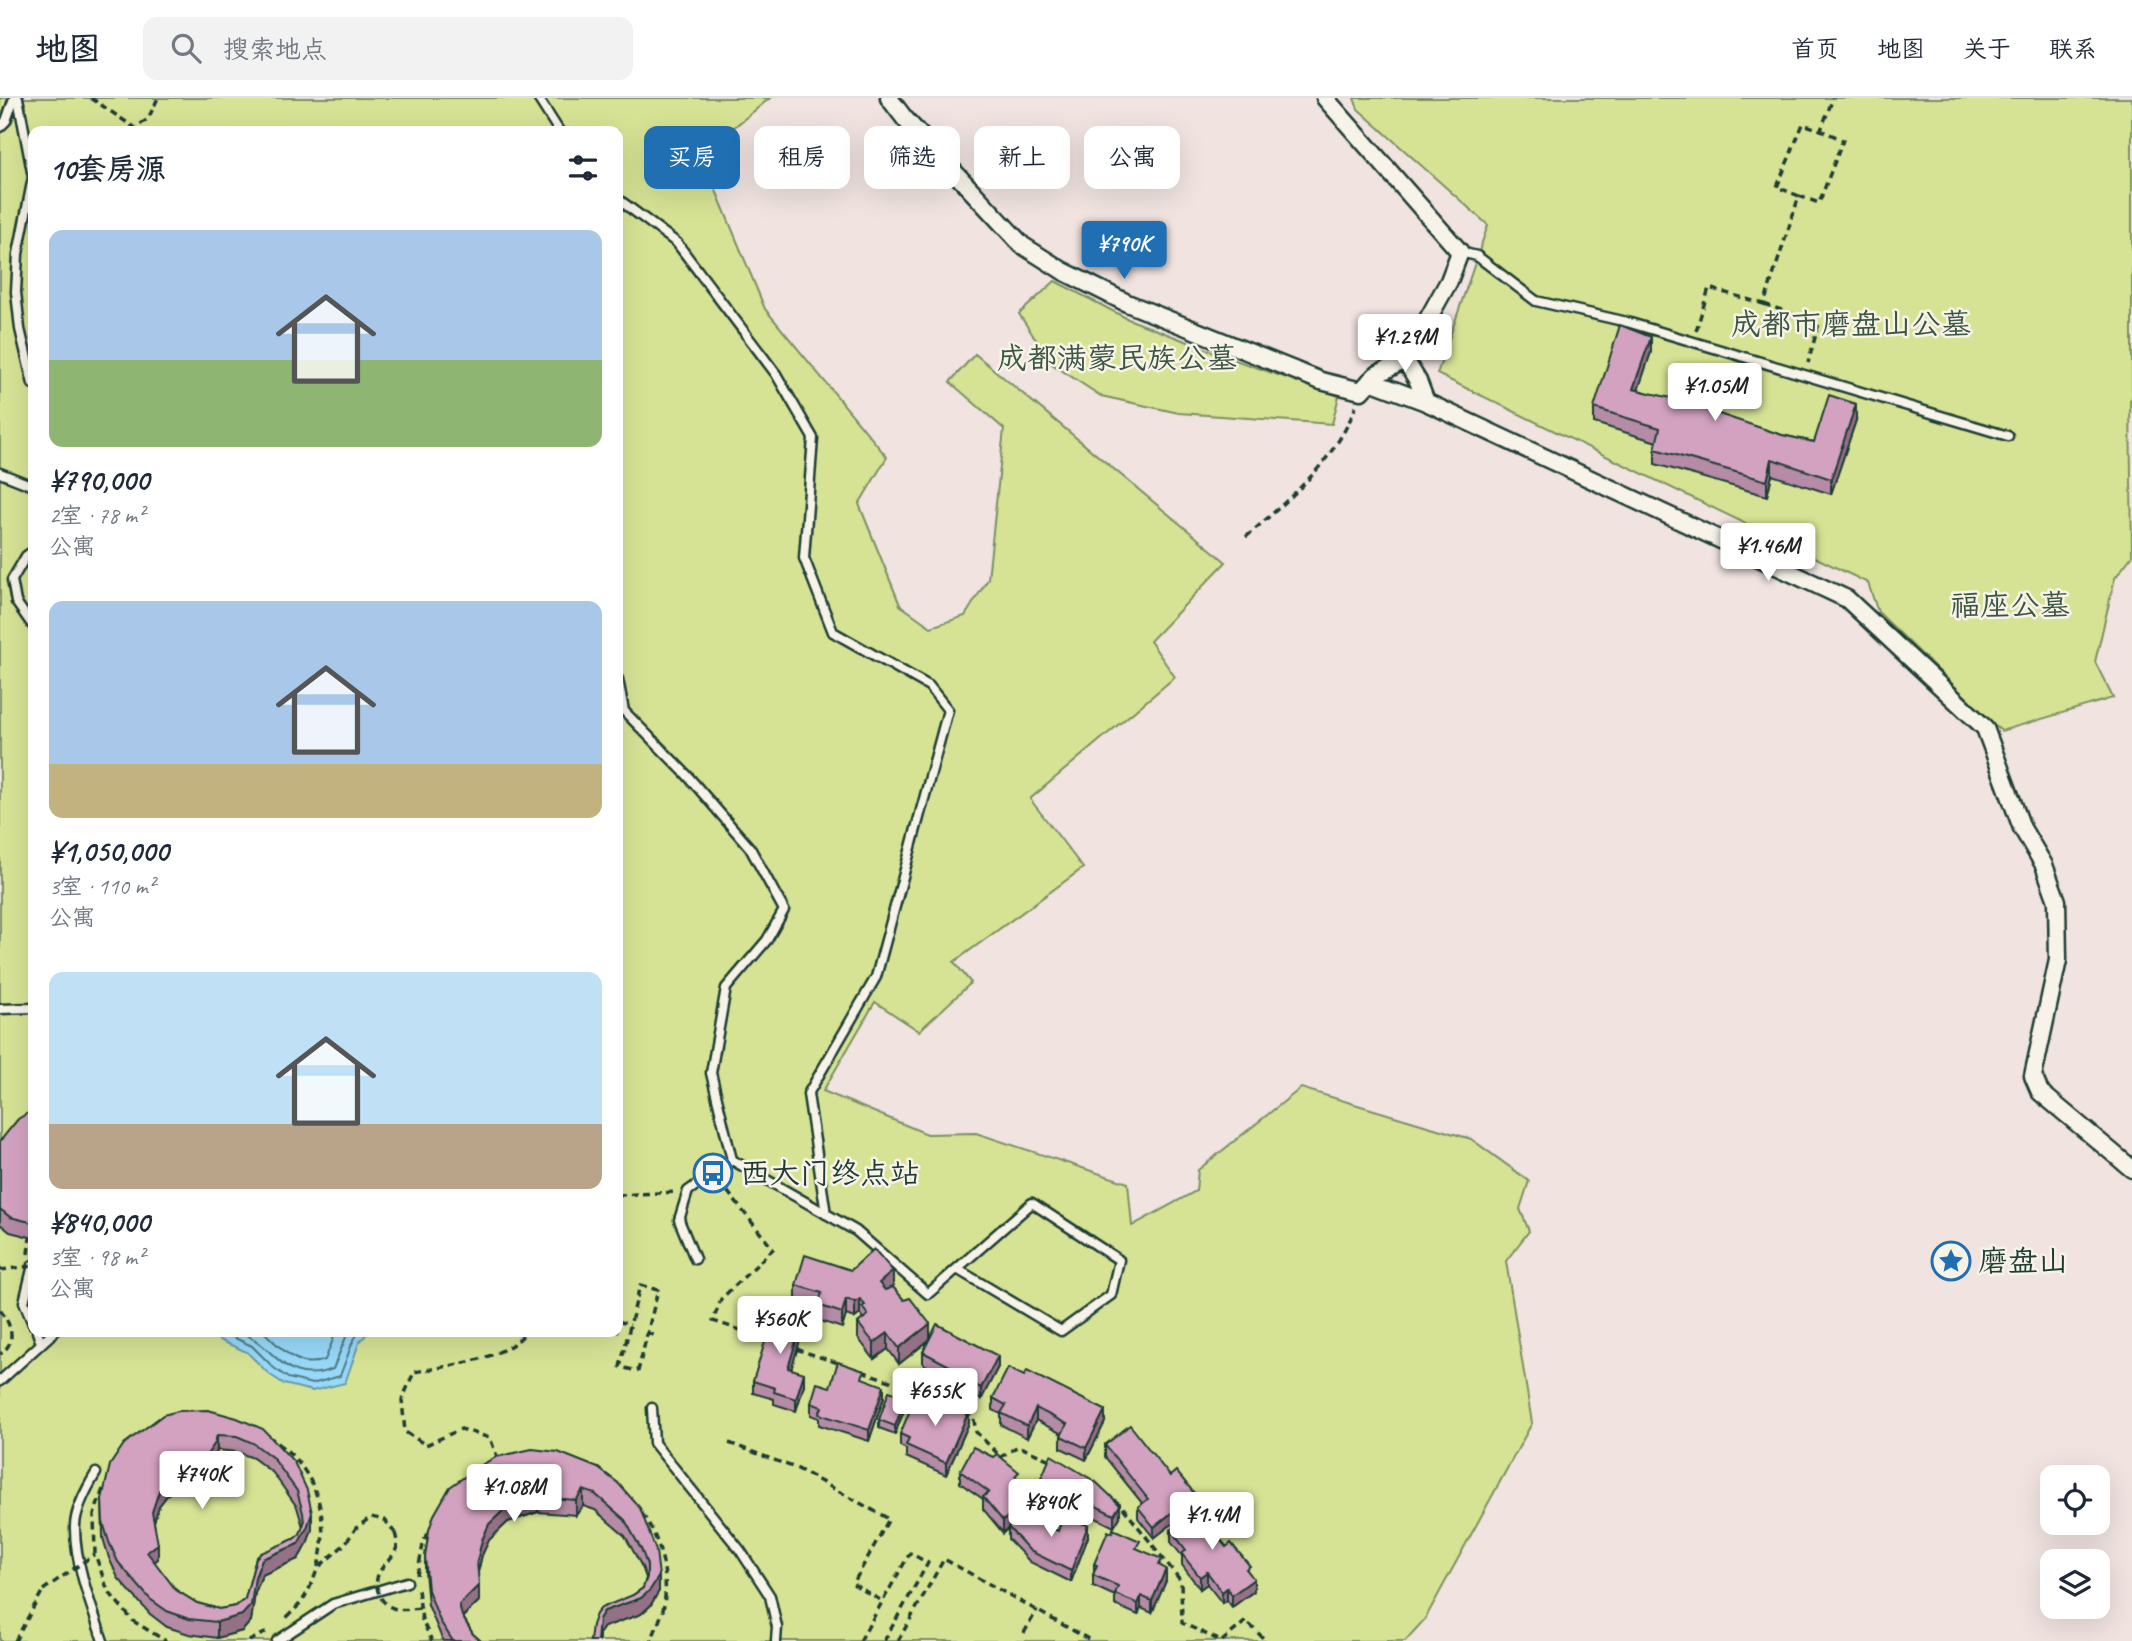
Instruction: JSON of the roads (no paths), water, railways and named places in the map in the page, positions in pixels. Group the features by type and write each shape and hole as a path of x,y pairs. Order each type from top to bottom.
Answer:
{"street":[{"path":"889,98 905,119 1022,246 1063,271 1127,303 1321,381 1366,386 1426,402 1847,599 1985,728 2022,828 2044,865 2057,901 2058,960 2034,1076 2040,1092 2132,1169"},
{"path":"1325,98 1460,252 1449,281 1405,360 1376,374 1366,386"},
{"path":"1405,360 1418,381 1426,402"}],"lane":[{"path":"0,127 6,121 16,98"},
{"path":"16,98 28,154"},
{"path":"538,98 556,126"},
{"path":"623,202 677,243 776,374 813,438 804,558 833,632 929,686 948,710 876,976 808,1094 826,1214"},
{"path":"28,203 18,254 16,292 20,329 28,363"},
{"path":"1460,252 1477,256 1536,301 1627,322 1693,344 2008,436"},
{"path":"0,473 28,484"},
{"path":"28,555 12,580 16,602 28,619"},
{"path":"623,705 624,710 686,774 750,848 783,910 767,940 726,988 711,1073 732,1160 856,1231 928,1294 1032,1203 1119,1260 1111,1295 1061,1331 957,1269"},
{"path":"0,1009 28,1008"},
{"path":"695,1259 679,1220 688,1191 732,1160"},
{"path":"28,1286 24,1302 28,1312"},
{"path":"39,1337 41,1343"},
{"path":"0,1381 48,1337"},
{"path":"652,1408 654,1443 740,1550 770,1596 777,1628 776,1641"},
{"path":"96,1473 85,1491 74,1527 84,1583 103,1641"},
{"path":"277,1641 333,1604 407,1582"}],"water":[{"path":"218,1337 364,1337 359,1343 345,1383 312,1391 284,1384 269,1374 247,1352"}],"place":[{"name":"西大门终点站","path":"713,1173"},
{"name":"磨盘山","path":"1951,1261"}],"park label":[{"name":"成都市磨盘山公墓","path":"1851,324"},
{"name":"成都满蒙民族公墓","path":"1117,358"},
{"name":"福座公墓","path":"2010,605"}]}
